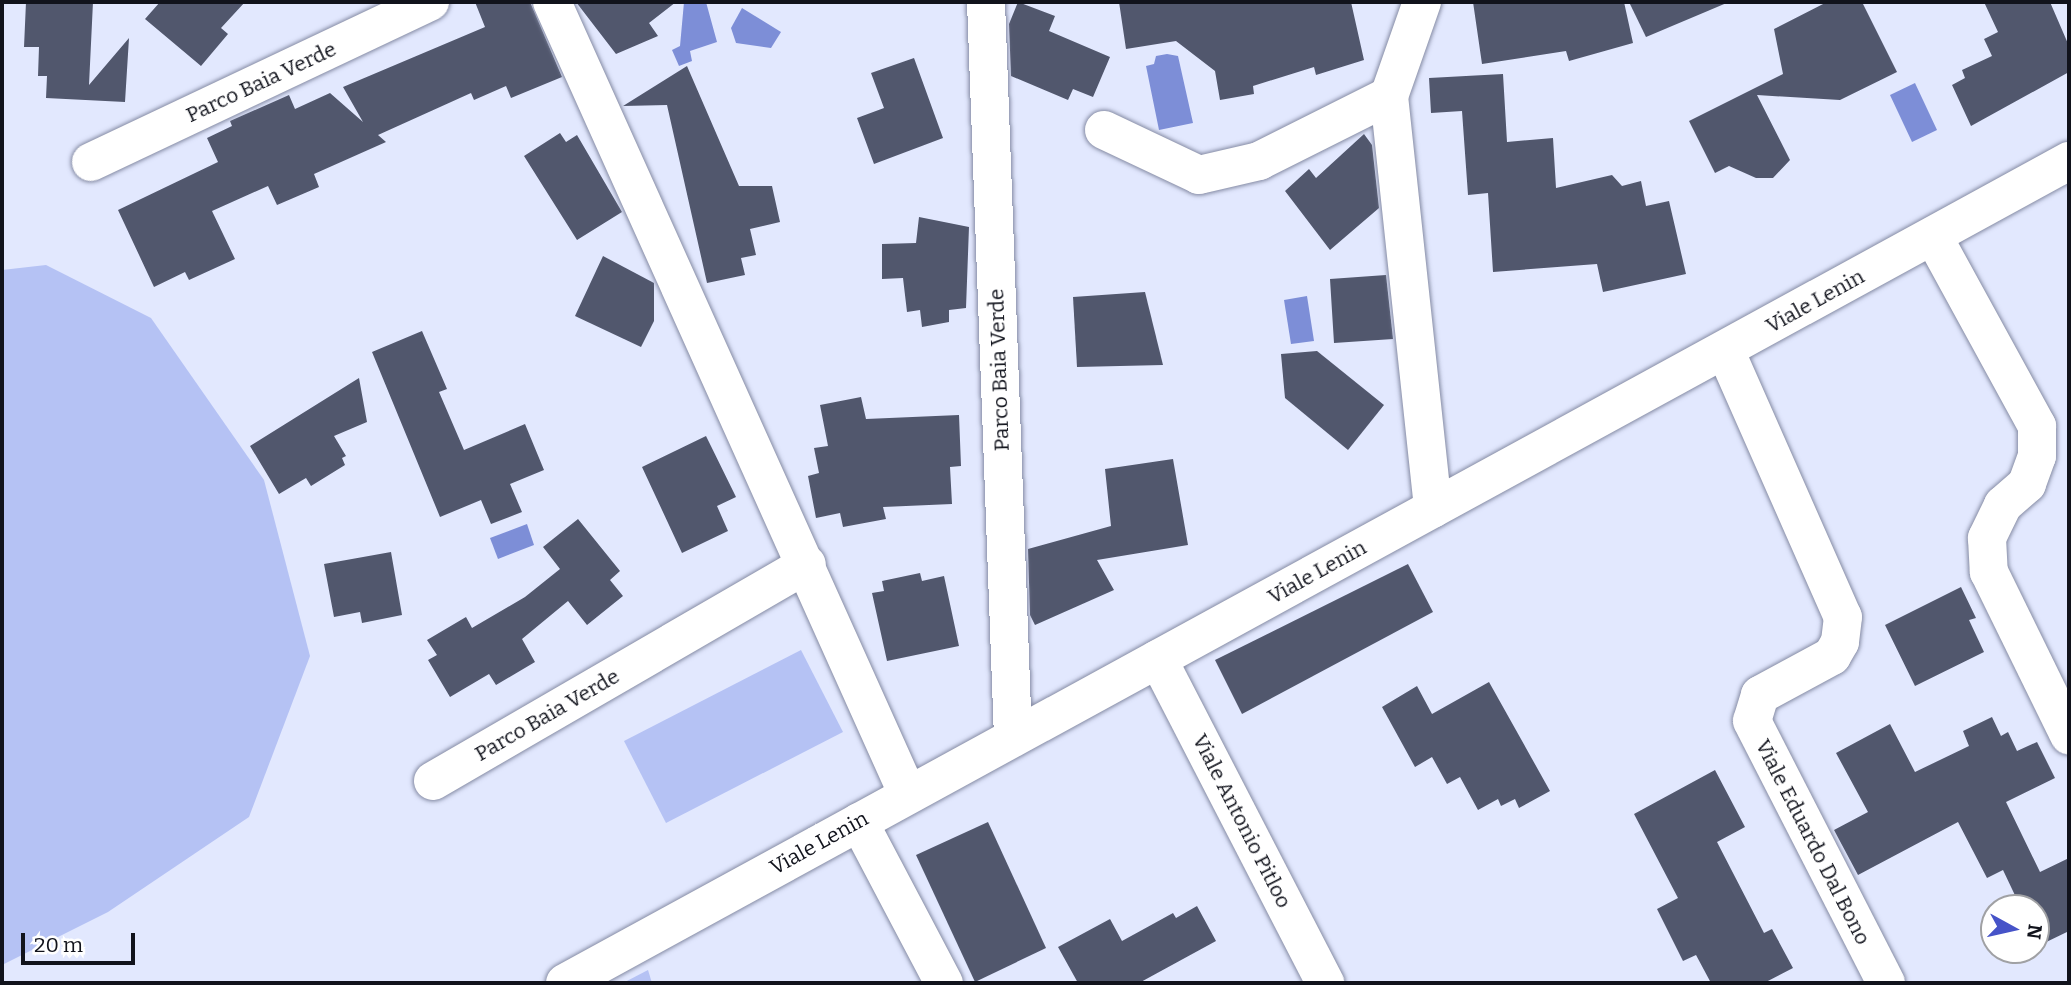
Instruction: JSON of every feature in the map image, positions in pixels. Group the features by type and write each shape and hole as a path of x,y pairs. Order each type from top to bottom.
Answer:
{"street":[{"name":"Parco Baia Verde","path":"91,162 430,2"},
{"path":"552,2 807,564 908,795"},
{"name":"Parco Baia Verde","path":"986,2 1013,738"},
{"path":"1422,2 1389,96 1433,509"},
{"path":"1104,130 1199,174 1259,161 1389,96"},
{"name":"Viale Lenin","path":"565,983 2069,161"},
{"path":"1933,236 2037,426 2037,456 2027,484 2003,505 1987,538 1989,572 2069,734"},
{"name":"Viale Eduardo Dal Bono","path":"1725,350 1843,617 1840,642 1832,656 1760,695 1752,721 1886,983"},
{"name":"Parco Baia Verde","path":"433,782 807,564"},
{"name":"Viale Antonio Pitloo","path":"1158,659 1325,983"},
{"path":"859,822 944,983"}],"shaded area":[{"path":"684,2 706,2 717,42 690,51 692,61 679,66 672,50 680,46"},
{"path":"742,8 781,32 771,48 736,43 731,28"},
{"path":"1156,56 1178,56 1193,123 1159,130 1146,66 1154,64"},
{"path":"1915,83 1937,130 1912,142 1890,95"},
{"path":"46,265 151,318 264,480 310,656 249,817 108,912 2,965 2,270"},
{"path":"1307,296 1314,341 1291,344 1284,300"},
{"path":"527,524 534,545 498,559 490,538"},
{"path":"801,650 843,732 666,823 624,741"},
{"path":"648,970 652,983 623,983"}],"building":[{"path":"26,2 93,2 89,85 129,38 125,102 46,98 47,76 38,76 39,47 24,47"},
{"path":"160,2 245,2 221,28 228,34 201,66 145,19"},
{"path":"475,2 530,2 562,77 511,98 506,86 474,100 471,93 378,135 386,142 314,174 319,187 277,205 268,186 212,211 235,259 189,280 185,272 154,287 118,210 218,162 207,138 232,126 230,121 289,95 295,109 330,93 363,122 343,87 485,27"},
{"path":"576,2 676,2 649,23 658,36 616,54"},
{"path":"1018,2 1055,16 1049,31 1110,57 1093,97 1073,89 1068,100 1011,76 1009,24"},
{"path":"1119,2 1351,2 1364,60 1316,75 1314,67 1253,86 1254,94 1220,100 1215,71 1176,41 1126,49"},
{"path":"1473,2 1624,2 1633,43 1569,61 1566,51 1482,64"},
{"path":"1629,2 1729,2 1646,37"},
{"path":"1827,2 1862,2 1897,72 1840,100 1757,95 1790,160 1773,178 1756,178 1729,166 1715,173 1689,121 1783,74 1774,29"},
{"path":"1984,2 2050,2 2069,46 2069,72 1971,126 1952,85 1965,78 1962,70 1992,56 1984,39 1998,32"},
{"path":"914,58 943,138 874,164 857,118 884,108 871,73"},
{"path":"687,66 739,186 772,186 780,222 750,229 756,255 741,258 745,275 707,283 667,105 623,106"},
{"path":"1503,74 1507,142 1553,138 1556,188 1612,175 1622,186 1641,181 1646,206 1669,201 1686,274 1603,292 1597,264 1493,272 1488,193 1468,195 1462,111 1431,113 1429,78"},
{"path":"560,133 566,142 577,135 622,212 577,240 524,156"},
{"path":"1364,134 1372,145 1379,208 1330,250 1285,191 1309,169 1316,178"},
{"path":"919,217 969,227 966,308 949,310 949,322 922,327 920,310 907,312 903,278 882,279 882,244 916,243"},
{"path":"603,256 654,283 654,321 641,347 575,316"},
{"path":"1386,275 1393,339 1334,343 1330,279"},
{"path":"1145,292 1163,365 1077,367 1073,297"},
{"path":"422,331 447,389 439,392 464,450 525,424 544,470 510,484 522,512 491,524 481,500 440,517 372,352"},
{"path":"1317,351 1384,405 1348,450 1285,398 1281,354"},
{"path":"359,378 367,422 334,436 346,456 342,458 345,465 311,486 306,478 279,494 250,446"},
{"path":"861,397 866,419 959,415 961,466 950,467 952,504 883,507 886,519 843,527 840,513 816,518 808,476 819,473 814,448 828,446 820,405"},
{"path":"706,436 736,497 717,506 728,531 682,553 642,467"},
{"path":"1173,459 1188,545 1097,560 1114,590 1035,625 1030,615 1028,549 1111,526 1105,469"},
{"path":"578,519 620,571 610,580 623,596 587,625 568,601 522,639 535,662 496,685 489,674 450,697 428,660 437,655 427,640 466,617 472,628 525,597 560,569 543,547"},
{"path":"391,552 402,615 362,623 360,612 334,617 324,564"},
{"path":"1408,564 1433,612 1242,714 1215,660"},
{"path":"920,573 922,581 944,576 959,646 887,661 872,593 884,591 882,581"},
{"path":"1961,587 1976,618 1969,620 1984,652 1915,686 1885,625"},
{"path":"1489,682 1550,791 1519,808 1515,799 1501,806 1498,799 1478,810 1460,777 1447,784 1432,757 1415,767 1382,707 1417,686 1432,714"},
{"path":"1992,717 2001,736 2008,732 2017,751 2037,742 2055,778 2006,802 2040,872 2069,858 2069,931 2050,940 2050,894 2014,894 2003,870 1987,878 1958,822 1858,875 1834,830 1868,812 1836,753 1890,724 1915,772 1969,746 1963,731"},
{"path":"1715,770 1745,827 1717,842 1764,933 1772,929 1793,968 1764,983 1711,983 1696,955 1683,961 1657,909 1678,898 1634,814"},
{"path":"988,822 1046,948 975,982 916,855"},
{"path":"1197,906 1216,941 1139,983 1078,983 1058,947 1110,919 1122,941 1173,913 1176,918"}]}
